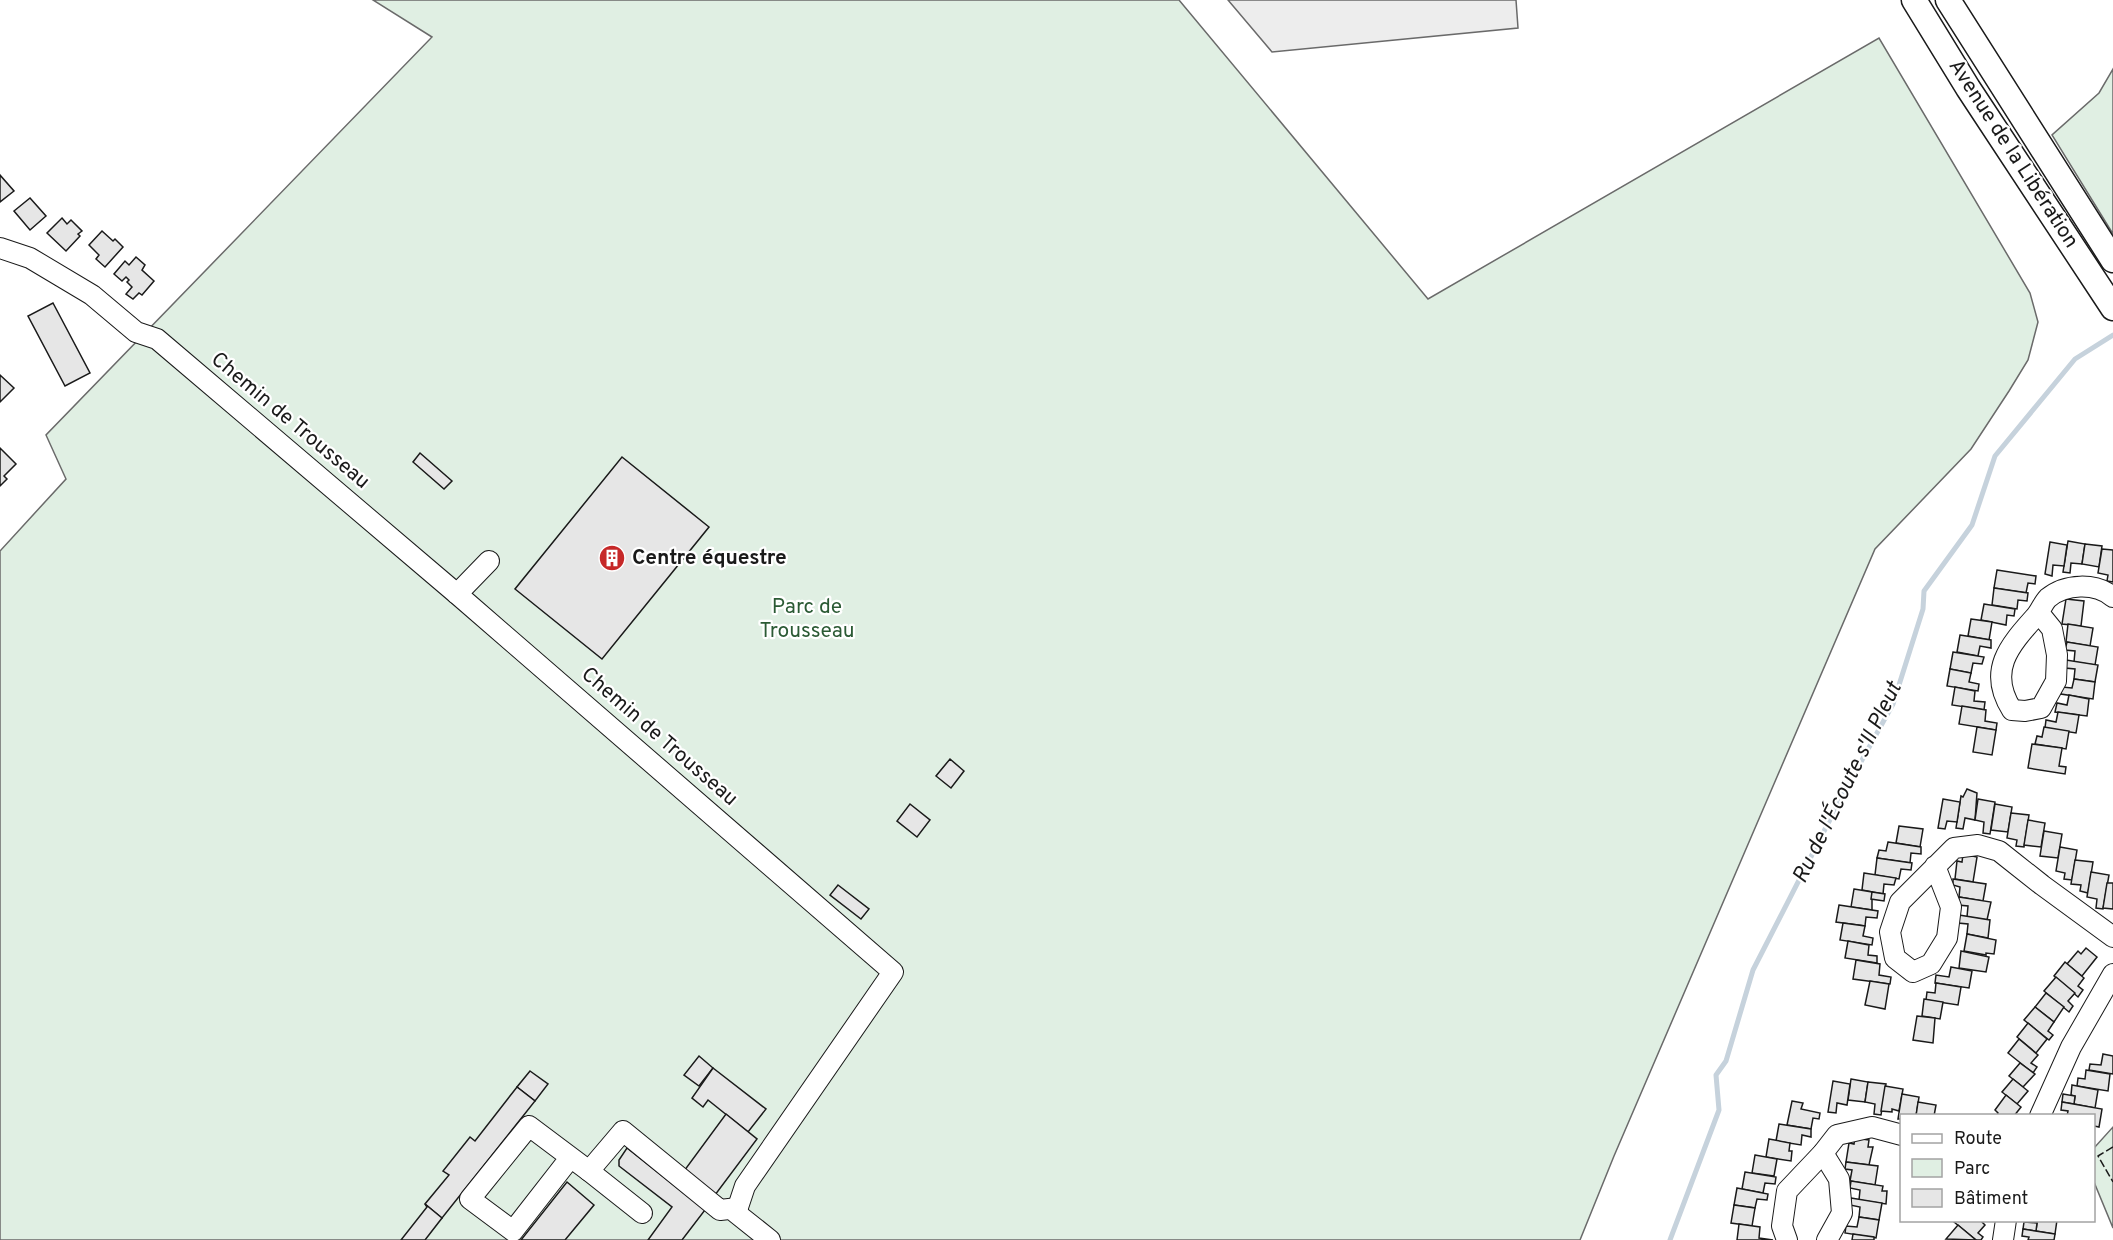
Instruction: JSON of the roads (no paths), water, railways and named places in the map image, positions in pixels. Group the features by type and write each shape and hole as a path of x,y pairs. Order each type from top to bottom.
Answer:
{"main road":[{"name":"Avenue de la Libération","path":"1914,0 1968,88 2113,308"},
{"name":"Avenue de la Libération","path":"1948,0 2113,260"}],"street":[{"name":"Chemin de Trousseau","path":"0,248 30,258 92,295 136,332 157,339 458,594 893,972 745,1186 738,1208"},
{"path":"458,594 489,561"},
{"path":"2038,614 2052,629 2057,655 2056,681 2041,708 2025,711 2012,710 2003,697 2001,682 2003,663 2012,643 2038,614 2046,600 2063,589 2087,586 2113,597"},
{"path":"1935,866 1951,907 1947,938 1931,964 1913,972 1895,958 1890,932 1900,902 1935,866 1954,849 1978,845 1999,851 2113,937"},
{"path":"2041,1114 2071,1047 2113,974"},
{"path":"570,1158 513,1231 470,1199 529,1126 642,1213"},
{"path":"1787,1240 1782,1226 1787,1191 1837,1135 1872,1127 1900,1134"},
{"path":"589,1171 623,1131 720,1210 738,1208 736,1213 770,1240"},
{"path":"1823,1153 1839,1179 1842,1213 1827,1240"},
{"path":"2003,1240 2006,1222"}],"waterway":[{"name":"Ru de l'Écoute s'Il Pleut","path":"1670,1240 1719,1110 1716,1075 1726,1061 1753,970 1841,798 1893,704 1923,609 1924,591 1972,525 1995,456 2075,359 2113,335"}],"place":[{"name":"Centre équestre","path":"612,558"}],"park label":[{"name":"Parc de Trousseau","path":"807,619"}]}
